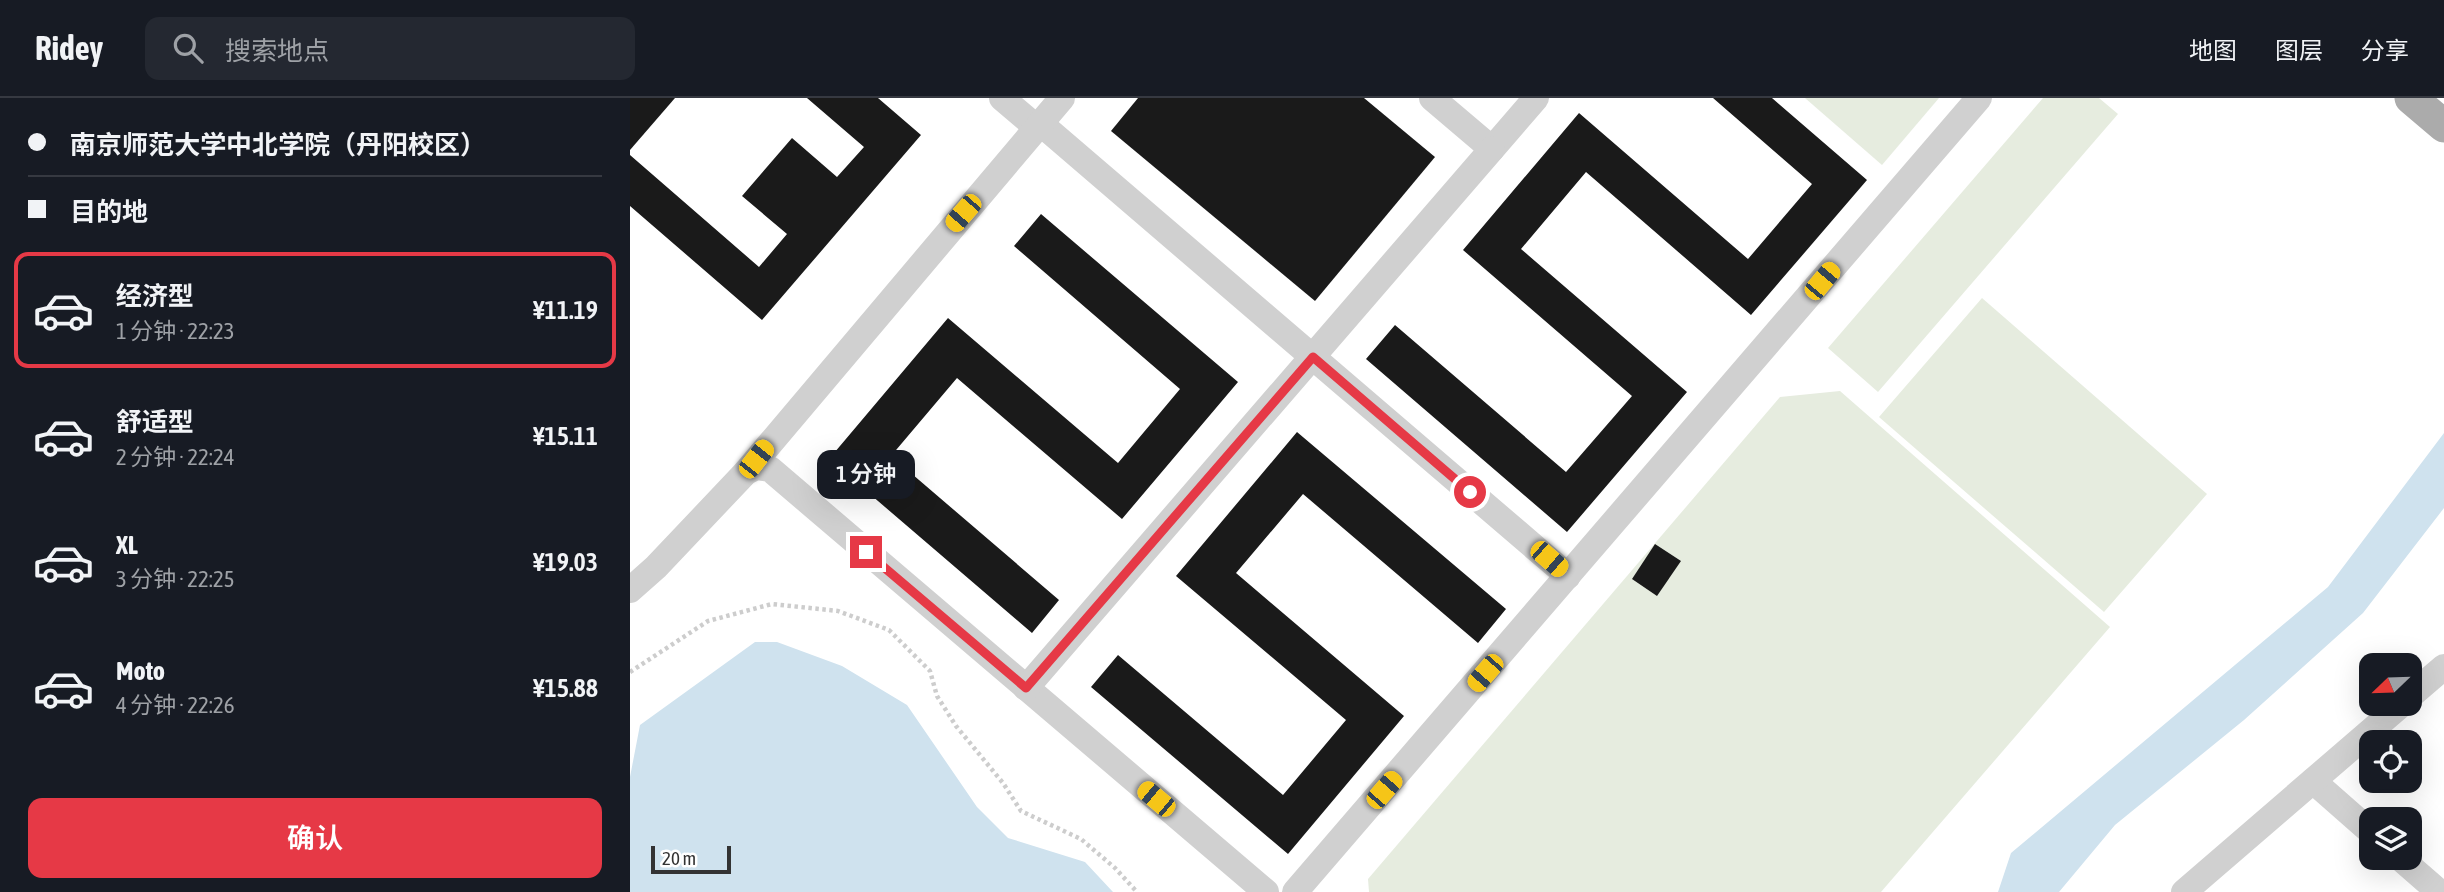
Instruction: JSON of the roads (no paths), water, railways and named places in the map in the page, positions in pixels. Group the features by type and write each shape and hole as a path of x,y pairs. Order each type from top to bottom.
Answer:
{"main road":[{"path":"2411,98 2444,126"}],"street":[{"path":"1002,98 1038,125 1569,576"},
{"path":"630,590 656,567 746,472 1062,98"},
{"path":"1432,98 1492,149"},
{"path":"1026,688 1536,98"},
{"path":"1295,892 1979,98"},
{"path":"746,472 755,467 770,469 1266,892"},
{"path":"2422,686 2444,667"},
{"path":"2184,892 2388,716"},
{"path":"2313,781 2359,821"},
{"path":"2414,870 2439,892"}],"water":[{"path":"2444,433 2444,508 2363,613 2244,720 2115,825 2059,892 1998,892 2011,853 2328,587"},
{"path":"755,642 777,642 842,666 907,705 977,807 1008,838 1085,862 1113,892 630,892 630,777 640,725"}]}
